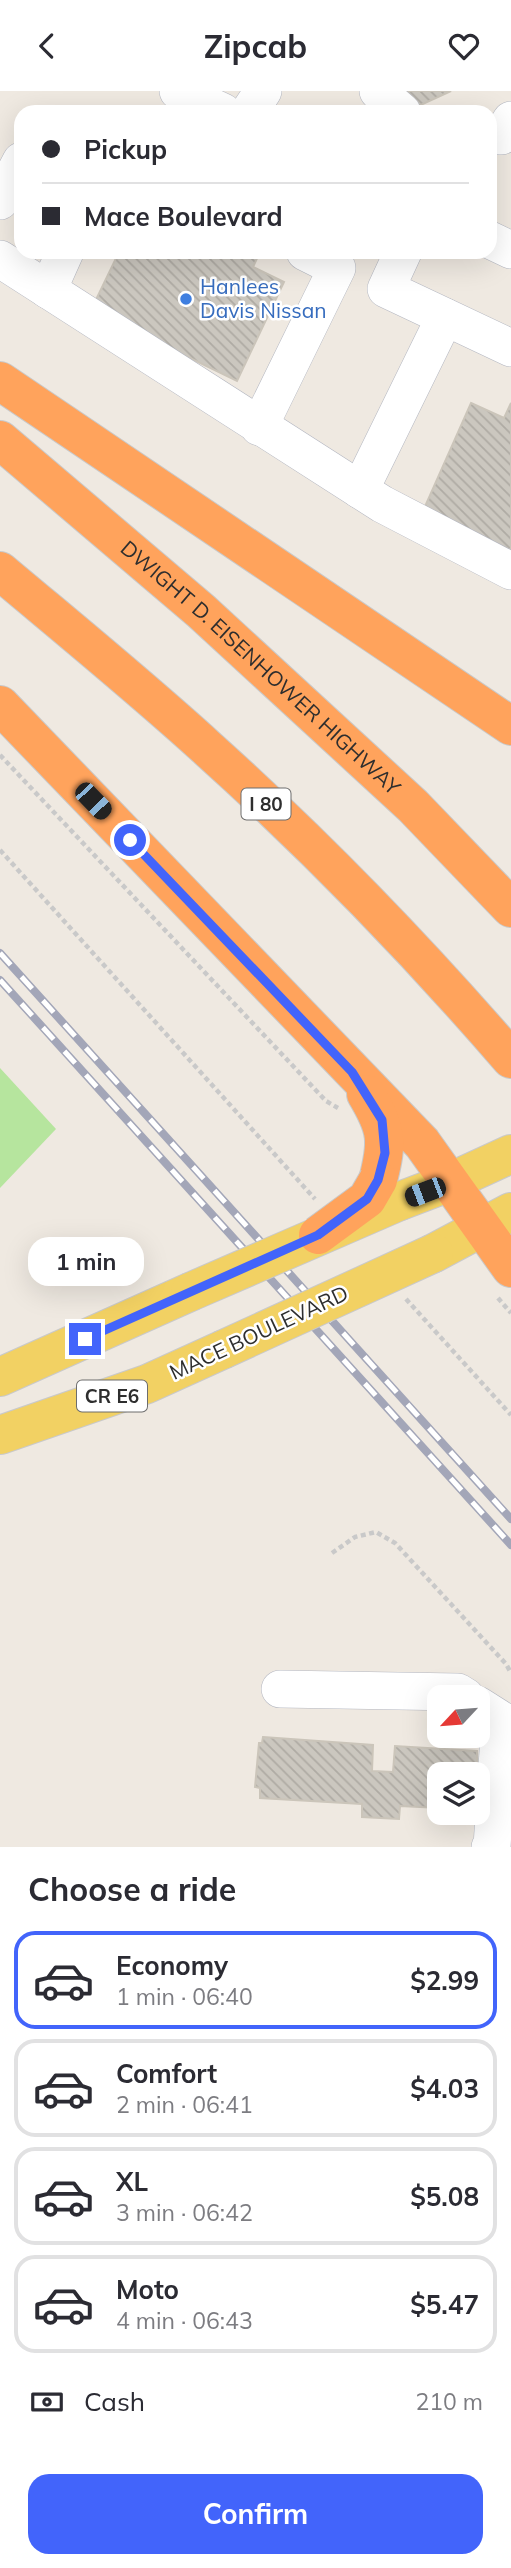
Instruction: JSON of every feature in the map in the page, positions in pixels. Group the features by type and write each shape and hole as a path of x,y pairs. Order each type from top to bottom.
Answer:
{"highway":[{"path":"0,381 511,726"},
{"name":"DWIGHT D. EISENHOWER HIGHWAY","path":"0,440 201,611 413,806 511,908"},
{"name":"I 80","path":"0,571 206,747 333,868 464,1004 511,1059"},
{"path":"0,705 428,1150 450,1182 496,1220 511,1268"},
{"path":"317,1217 389,1191 382,1120 352,1072"}],"main road":[{"path":"389,1191 450,1182 501,1158"},
{"path":"0,1377 175,1299 317,1217"},
{"name":"MACE BOULEVARD","path":"0,1435 147,1384 434,1253 496,1220"}],"street":[{"path":"178,91 208,105"},
{"path":"379,91 394,105"},
{"path":"497,136 500,136 511,120"},
{"path":"0,201 14,175"},
{"path":"0,259 360,491 511,571"},
{"path":"48,290 62,259"},
{"path":"386,289 400,259"},
{"path":"259,427 321,260 511,348"},
{"path":"360,491 445,317"},
{"path":"280,1689 427,1691"},
{"path":"489,1847 492,1847 500,1719 490,1713"}],"path":[{"path":"0,755 326,1101 342,1110"},
{"path":"0,851 317,1217"},
{"path":"400,1292 511,1415"},
{"path":"332,1553 355,1537 376,1532 395,1542 506,1664 511,1673"}],"green space":[{"path":"0,1068 56,1129 0,1188"}],"building":[{"path":"403,91 451,91 421,105 410,105"},
{"path":"116,259 257,259 253,267 284,282 237,381 91,310"},
{"path":"471,403 504,418 511,403 511,550 423,511"},
{"path":"263,1737 373,1745 372,1771 393,1772 395,1746 477,1751 477,1762 427,1762 427,1807 400,1806 399,1819 362,1817 362,1804 260,1798 260,1788 255,1787 259,1743 262,1743"}],"railway":[{"path":"0,953 511,1519"},
{"path":"0,980 511,1545"}],"place":[{"name":"Hanlees Davis Nissan","path":"186,299"}],"route":[{"path":"85,1339 318,1235 367,1199 378,1180 385,1153 382,1120 352,1072 130,840"}]}
